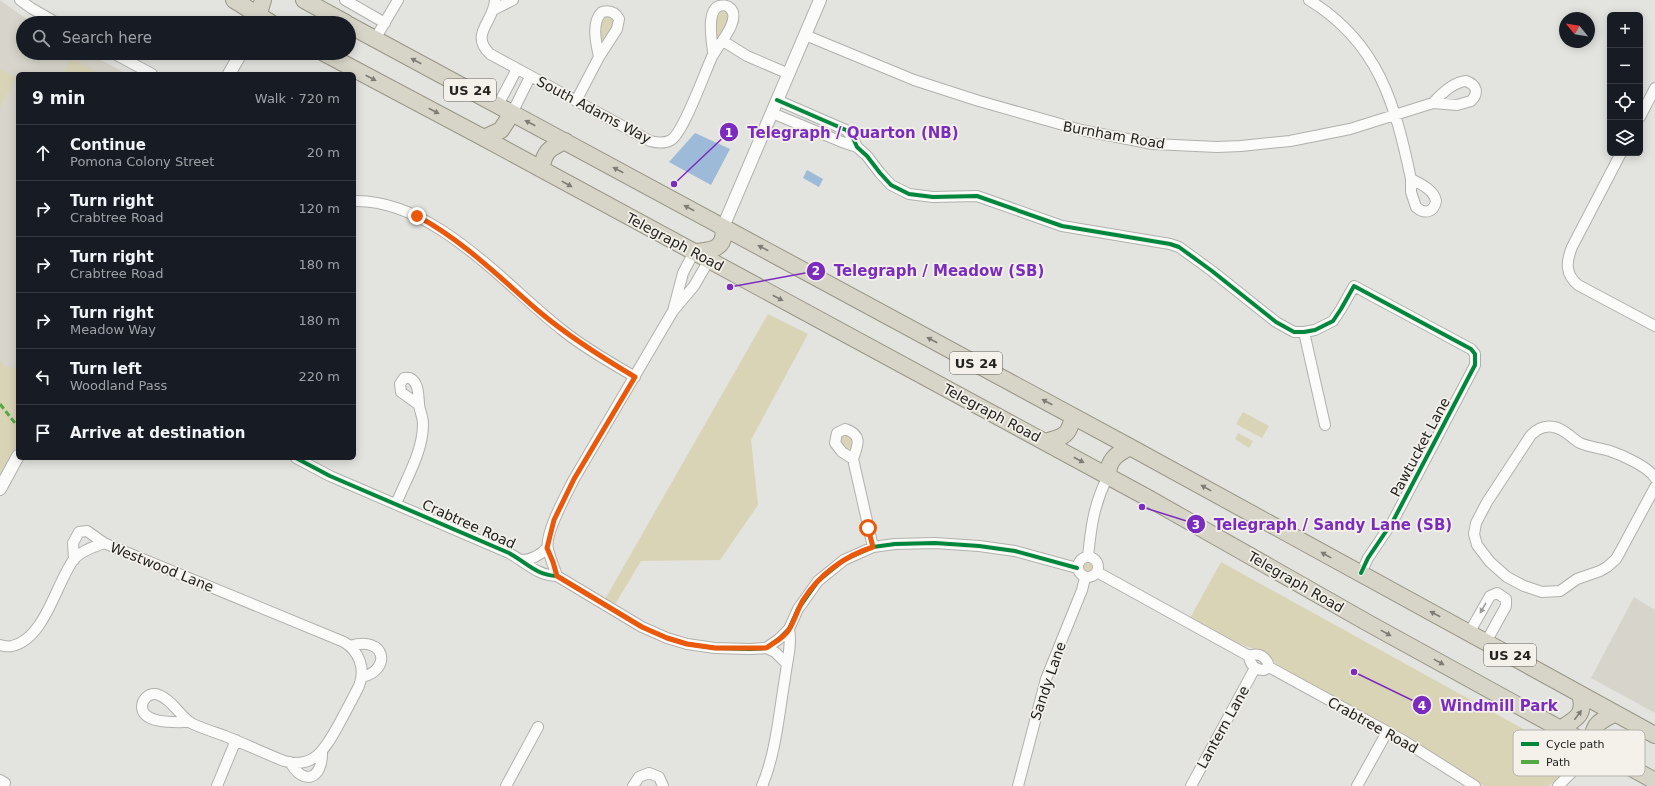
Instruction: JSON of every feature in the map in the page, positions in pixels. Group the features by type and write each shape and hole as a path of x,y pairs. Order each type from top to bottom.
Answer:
{"highway":[{"path":"234,0 256,16"},
{"path":"262,16 260,10 263,0"},
{"path":"304,0 333,16"},
{"name":"US 24","path":"356,29 1361,572 1387,589 1655,735"},
{"name":"Telegraph Road","path":"337,60 1108,476 1560,729"},
{"path":"484,138 501,130 505,109"},
{"path":"541,169 543,158 547,151 565,141"},
{"path":"694,252 710,251 718,247 723,240 725,233 723,227"},
{"path":"1045,442 1059,439 1067,433 1073,416"},
{"path":"1108,476 1112,460 1120,452 1130,447"},
{"path":"1560,729 1575,720 1579,715 1583,705 1580,694"},
{"path":"1594,730 1598,722 1614,714"},
{"name":"Telegraph Road","path":"1644,776 1655,782"}],"street":[{"path":"20,0 45,16"},
{"path":"346,0 385,23"},
{"path":"375,39 398,0"},
{"path":"495,4 513,0"},
{"path":"723,227 820,0"},
{"path":"1309,0 1340,23 1362,47 1380,76 1396,114 1411,179"},
{"name":"South Adams Way","path":"495,4 482,31 481,42 483,47 490,54 650,141 657,143 665,143 677,134 713,52 723,40 734,17 730,8 721,5 716,7 712,13 713,52"},
{"name":"Burnham Road","path":"805,35 914,80 971,98 1081,130 1153,144 1223,146 1290,141 1350,129 1433,103"},
{"path":"723,40 748,56 788,74"},
{"path":"576,101 599,57"},
{"path":"126,60 148,72"},
{"path":"230,72 237,60"},
{"path":"505,109 517,69"},
{"path":"505,109 530,76"},
{"path":"1643,111 1655,88"},
{"path":"777,100 846,130 853,138 857,147 891,184 909,194 933,197 977,196 1062,226 1170,244 1179,247 1276,322 1294,332 1304,332 1325,425"},
{"path":"772,112 857,147"},
{"path":"1619,156 1572,247 1567,264 1568,274 1578,285 1655,326"},
{"path":"356,201 367,201 390,205 417,216 436,227 475,256 563,330 586,347 635,377"},
{"path":"673,311 683,273 694,252"},
{"path":"522,560 536,558 547,548 554,520 566,495 673,311 694,286 709,260"},
{"name":"Pawtucket Lane","path":"1304,332 1320,328 1333,320 1354,286 1471,350 1475,354 1475,365 1393,521 1368,558 1361,572"},
{"path":"396,504 420,445 423,425 419,405"},
{"path":"1655,478 1648,470 1622,456 1581,443 1560,429 1546,427 1535,431 1495,488 1474,528 1474,538 1481,552 1496,569 1510,580 1542,592 1560,591 1577,580 1607,567 1616,558 1655,487"},
{"path":"853,459 873,547"},
{"path":"0,489 16,460"},
{"name":"Crabtree Road","path":"300,460 330,476 482,541 522,560 530,567 544,575 557,576 642,627 667,638 687,644 715,648 766,648"},
{"path":"1088,557 1096,506 1099,495 1108,476"},
{"path":"74,560 73,543 79,532 82,530 87,531 104,543"},
{"name":"Westwood Lane","path":"0,645 11,646 20,643 29,637 39,626 74,560 88,549 104,543 350,646"},
{"path":"787,664 775,652 766,648 789,629 798,609 810,589 818,581 844,560 873,547 895,544 935,543 980,546 1015,552 1077,568"},
{"path":"547,548 557,576"},
{"path":"1088,557 1097,562 1097,572 1092,577 1085,578 1080,574 1077,568 1080,560 1088,557"},
{"name":"Crabtree Road","path":"1097,572 1249,656 1255,654 1259,655 1267,662 1268,667 1388,732 1475,786"},
{"name":"Sandy Lane","path":"1018,786 1046,678 1077,602 1085,578"},
{"path":"1501,595 1510,580"},
{"path":"1469,633 1490,596 1501,595 1506,599 1506,606 1486,642"},
{"path":"762,786 772,752 790,646 789,629"},
{"path":"190,722 290,762 302,763 308,761 322,751 360,686 362,670 359,659 350,646 355,644 376,647 380,652 381,660 379,664 368,675 362,677"},
{"path":"1249,656 1252,665 1255,668 1264,670 1268,667"},
{"name":"Lantern Lane","path":"1190,786 1255,668"},
{"path":"506,786 538,727"},
{"path":"1357,786 1388,732"},
{"path":"217,786 236,740"},
{"path":"290,762 293,769 302,777 313,778 321,767 322,751"},
{"path":"633,786 639,777 648,773 659,777 663,786"},
{"path":"1558,786 1568,776"}],"shaded area":[{"path":"0,0 22,16 16,16 16,60 101,60 123,72 16,72 16,449 0,478"},
{"path":"722,9 728,12 729,19 717,37 716,14"},
{"path":"606,15 614,18 614,25 602,43 600,41 600,21"},
{"path":"71,60 76,60 97,72 64,72"},
{"path":"0,69 16,78 0,107"},
{"path":"768,314 808,334 751,440 758,505 720,560 641,561 614,606 604,601"},
{"path":"0,361 5,366 16,369 16,446 0,474"},
{"path":"1243,412 1269,426 1262,438 1236,424"},
{"path":"1238,433 1253,441 1249,448 1235,439"},
{"path":"844,434 853,437 852,448 848,450 840,444 840,437"},
{"path":"1088,562 1093,567 1088,572 1083,567"},
{"path":"1221,562 1525,730 1513,730 1513,776 1561,776 1548,786 1485,786 1295,678 1266,654 1233,642 1190,618"},
{"path":"1634,597 1655,610 1655,713 1591,678"}],"water":[{"path":"695,133 730,149 711,185 669,162"},
{"path":"807,170 823,179 819,187 803,178"}],"marked path":[{"path":"0,404 15,423"}],"cycle path":[{"path":"777,100 846,130 853,138 857,147 867,156 891,185 909,194 933,197 977,196 1062,226 1170,244 1179,247 1276,322 1294,332 1315,330 1333,321 1354,286 1471,349 1475,354 1475,365 1393,521 1368,558 1361,573"},
{"path":"300,460 330,476 509,553 537,571 557,576 642,627 667,638 687,644 715,648 766,648 779,639 789,629 798,609 818,581 844,560 873,547 895,544 935,543 979,546 1015,551 1077,568"}],"place":[{"name":"Telegraph / Quarton (NB)","path":"674,184"},
{"name":"Telegraph / Meadow (SB)","path":"730,287"},
{"name":"Telegraph / Sandy Lane (SB)","path":"1142,507"},
{"name":"Windmill Park","path":"1354,672"}],"route":[{"path":"417,216 452,238 475,256 495,272 518,294 574,339 635,377 574,479 554,520 547,548 557,576 642,627 667,638 687,644 715,648 766,648 779,639 789,629 798,609 810,589 826,573 844,560 873,547 868,528"}]}
